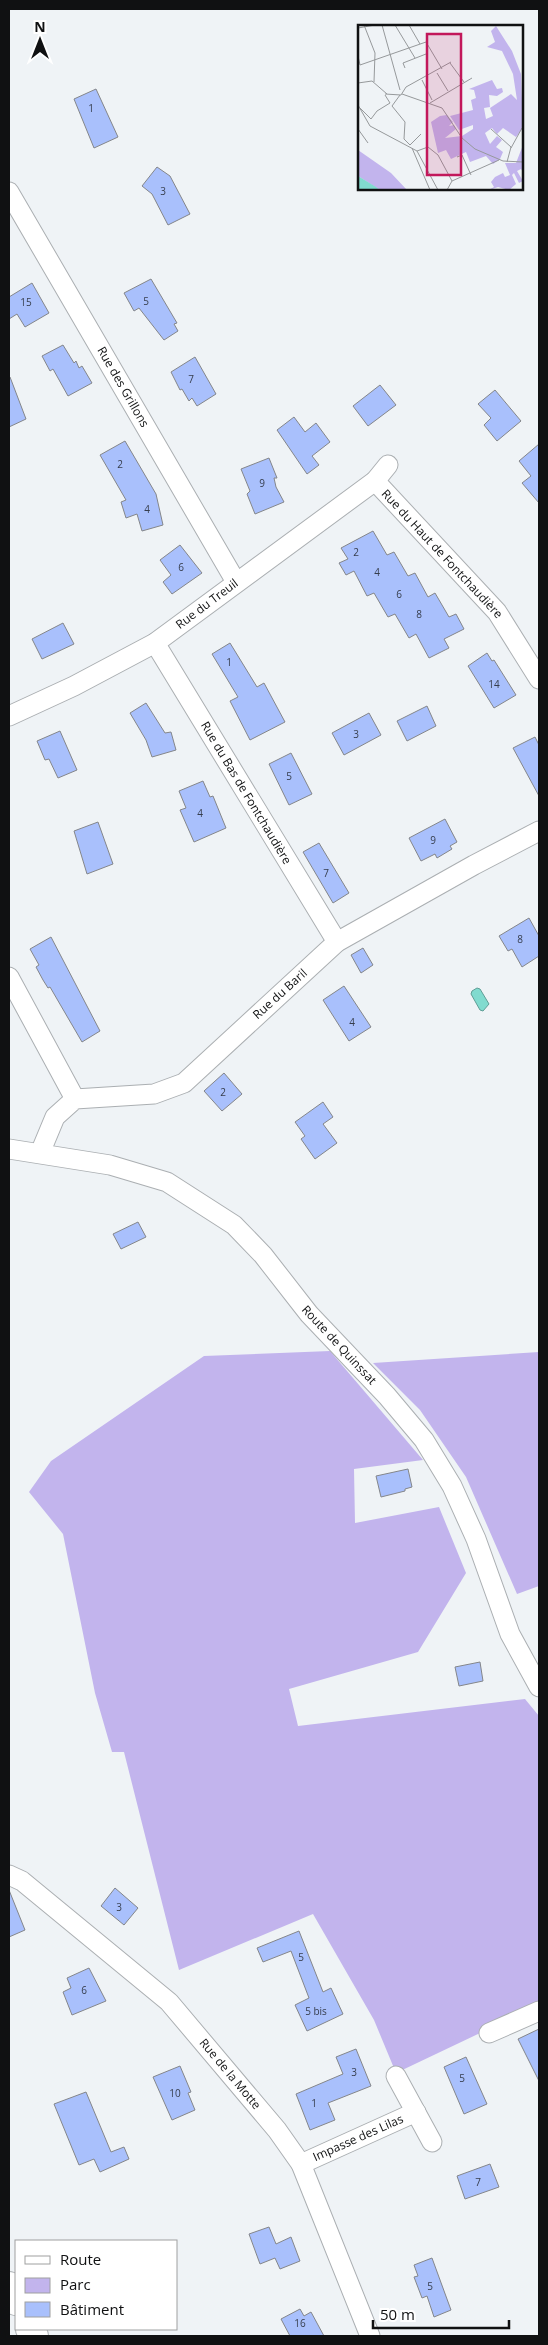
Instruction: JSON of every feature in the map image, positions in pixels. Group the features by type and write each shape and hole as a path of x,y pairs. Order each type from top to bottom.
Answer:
{"main road":[{"path":"9,2286 15,2299"}],"street":[{"name":"Rue des Grillons","path":"9,192 236,582"},
{"name":"Rue du Treuil","path":"9,716 74,686 155,643 375,481 388,465"},
{"name":"Rue du Haut de Fontchaudière","path":"375,481 497,612 539,679"},
{"name":"Rue du Bas de Fontchaudière","path":"155,643 337,942"},
{"name":"Rue du Baril","path":"75,1099 154,1094 184,1083 337,942 474,865 539,831"},
{"path":"9,977 75,1099 55,1117 40,1153"},
{"name":"Route de Quinssat","path":"9,1149 110,1165 167,1182 234,1224 263,1255 309,1314 387,1396 424,1440 452,1486 476,1539 510,1634 539,1688"},
{"name":"Rue de la Motte","path":"9,1875 22,1881 169,2002 277,2130 301,2164 370,2336"},
{"path":"489,2033 539,2011"},
{"name":"Impasse des Lilas","path":"396,2076 432,2142"},
{"name":"Impasse des Lilas","path":"301,2164 416,2112"}],"green space":[{"path":"330,1351 423,1460 354,1469 355,1523 439,1507 466,1573 418,1652 289,1689 298,1726 525,1699 539,1716 539,2005 396,2073 374,2020 313,1914 179,1970 124,1752 112,1752 95,1693 63,1534 29,1492 51,1461 204,1356"},
{"path":"539,1352 539,1586 517,1594 466,1477 420,1410 373,1363"}],"shaded area":[{"path":"477,988 480,989 489,1004 483,1011 480,1010 471,994"}],"building":[{"path":"96,89 118,137 94,148 74,99"},
{"path":"157,167 170,176 190,214 168,225 152,194 142,186"},
{"path":"151,279 177,323 174,324 178,331 164,340 139,308 134,311 124,293"},
{"path":"32,283 49,313 25,327 17,314 9,319 9,297"},
{"path":"63,345 74,363 76,361 79,368 82,366 92,383 68,396 53,369 50,371 42,356"},
{"path":"195,357 216,394 197,406 192,398 189,401 182,389 180,390 171,372"},
{"path":"9,378 26,419 9,427"},
{"path":"380,385 396,405 368,426 353,406"},
{"path":"495,390 521,421 497,441 484,425 491,418 478,404"},
{"path":"294,417 305,432 316,423 330,442 312,456 319,465 307,474 277,430"},
{"path":"125,441 156,494 163,525 142,531 137,514 126,518 121,502 126,500 100,455"},
{"path":"539,444 539,503 522,483 531,476 519,461"},
{"path":"269,458 277,478 274,478 276,487 284,502 255,514 247,494 250,491 241,469"},
{"path":"373,531 387,555 394,552 408,576 415,573 428,597 435,593 449,617 456,614 464,629 444,639 449,648 429,658 416,634 409,638 395,614 388,617 374,593 367,596 354,571 346,575 339,563 348,559 341,548"},
{"path":"180,545 202,573 172,594 163,582 171,575 160,560"},
{"path":"63,623 74,644 42,659 32,639"},
{"path":"230,643 257,687 264,683 285,722 250,740 230,701 238,697 212,654"},
{"path":"487,653 492,661 494,660 516,695 494,708 468,666"},
{"path":"146,703 165,733 171,732 176,750 152,757 146,740 130,713"},
{"path":"427,706 436,726 407,741 397,721"},
{"path":"369,713 381,735 344,755 332,733"},
{"path":"60,731 77,770 58,778 49,759 45,760 37,741"},
{"path":"535,737 539,745 539,796 513,748"},
{"path":"291,753 312,794 289,805 269,764"},
{"path":"203,781 210,797 213,796 226,828 194,842 180,810 186,808 179,791"},
{"path":"445,819 457,842 450,846 452,849 437,858 435,854 421,861 409,838"},
{"path":"98,822 113,864 87,874 74,831"},
{"path":"319,843 349,893 333,903 303,852"},
{"path":"529,918 539,936 539,956 522,967 512,949 508,951 499,936"},
{"path":"51,937 100,1031 82,1042 50,987 48,988 43,980 36,967 39,965 30,949"},
{"path":"363,948 373,965 361,973 351,955"},
{"path":"344,986 371,1027 349,1041 323,1000"},
{"path":"224,1073 242,1094 222,1111 204,1091"},
{"path":"323,1102 333,1117 323,1124 337,1143 315,1159 301,1139 305,1136 295,1122"},
{"path":"138,1222 146,1237 121,1249 113,1234"},
{"path":"408,1469 412,1487 405,1489 405,1491 381,1497 376,1476"},
{"path":"480,1662 483,1681 459,1686 455,1667"},
{"path":"115,1888 138,1908 124,1925 101,1906"},
{"path":"9,1890 25,1930 9,1937"},
{"path":"299,1931 323,1992 331,1988 343,2014 307,2031 295,2005 309,1998 291,1951 263,1962 257,1948"},
{"path":"89,1968 106,2001 72,2015 63,1992 71,1988 67,1978"},
{"path":"539,2029 539,2081 518,2039"},
{"path":"356,2049 371,2086 328,2103 335,2120 310,2130 296,2094 343,2074 336,2057"},
{"path":"466,2057 487,2104 464,2114 444,2067"},
{"path":"180,2066 191,2092 188,2093 195,2110 172,2120 153,2077"},
{"path":"86,2092 111,2152 124,2147 129,2159 100,2172 94,2159 79,2165 54,2104"},
{"path":"490,2164 499,2187 465,2199 457,2176"},
{"path":"269,2227 276,2244 291,2237 300,2261 280,2269 275,2258 260,2264 249,2234"},
{"path":"432,2258 451,2310 434,2317 427,2296 422,2298 414,2277 418,2276 414,2265"},
{"path":"300,2309 304,2316 311,2312 324,2336 290,2336 281,2319"}]}
